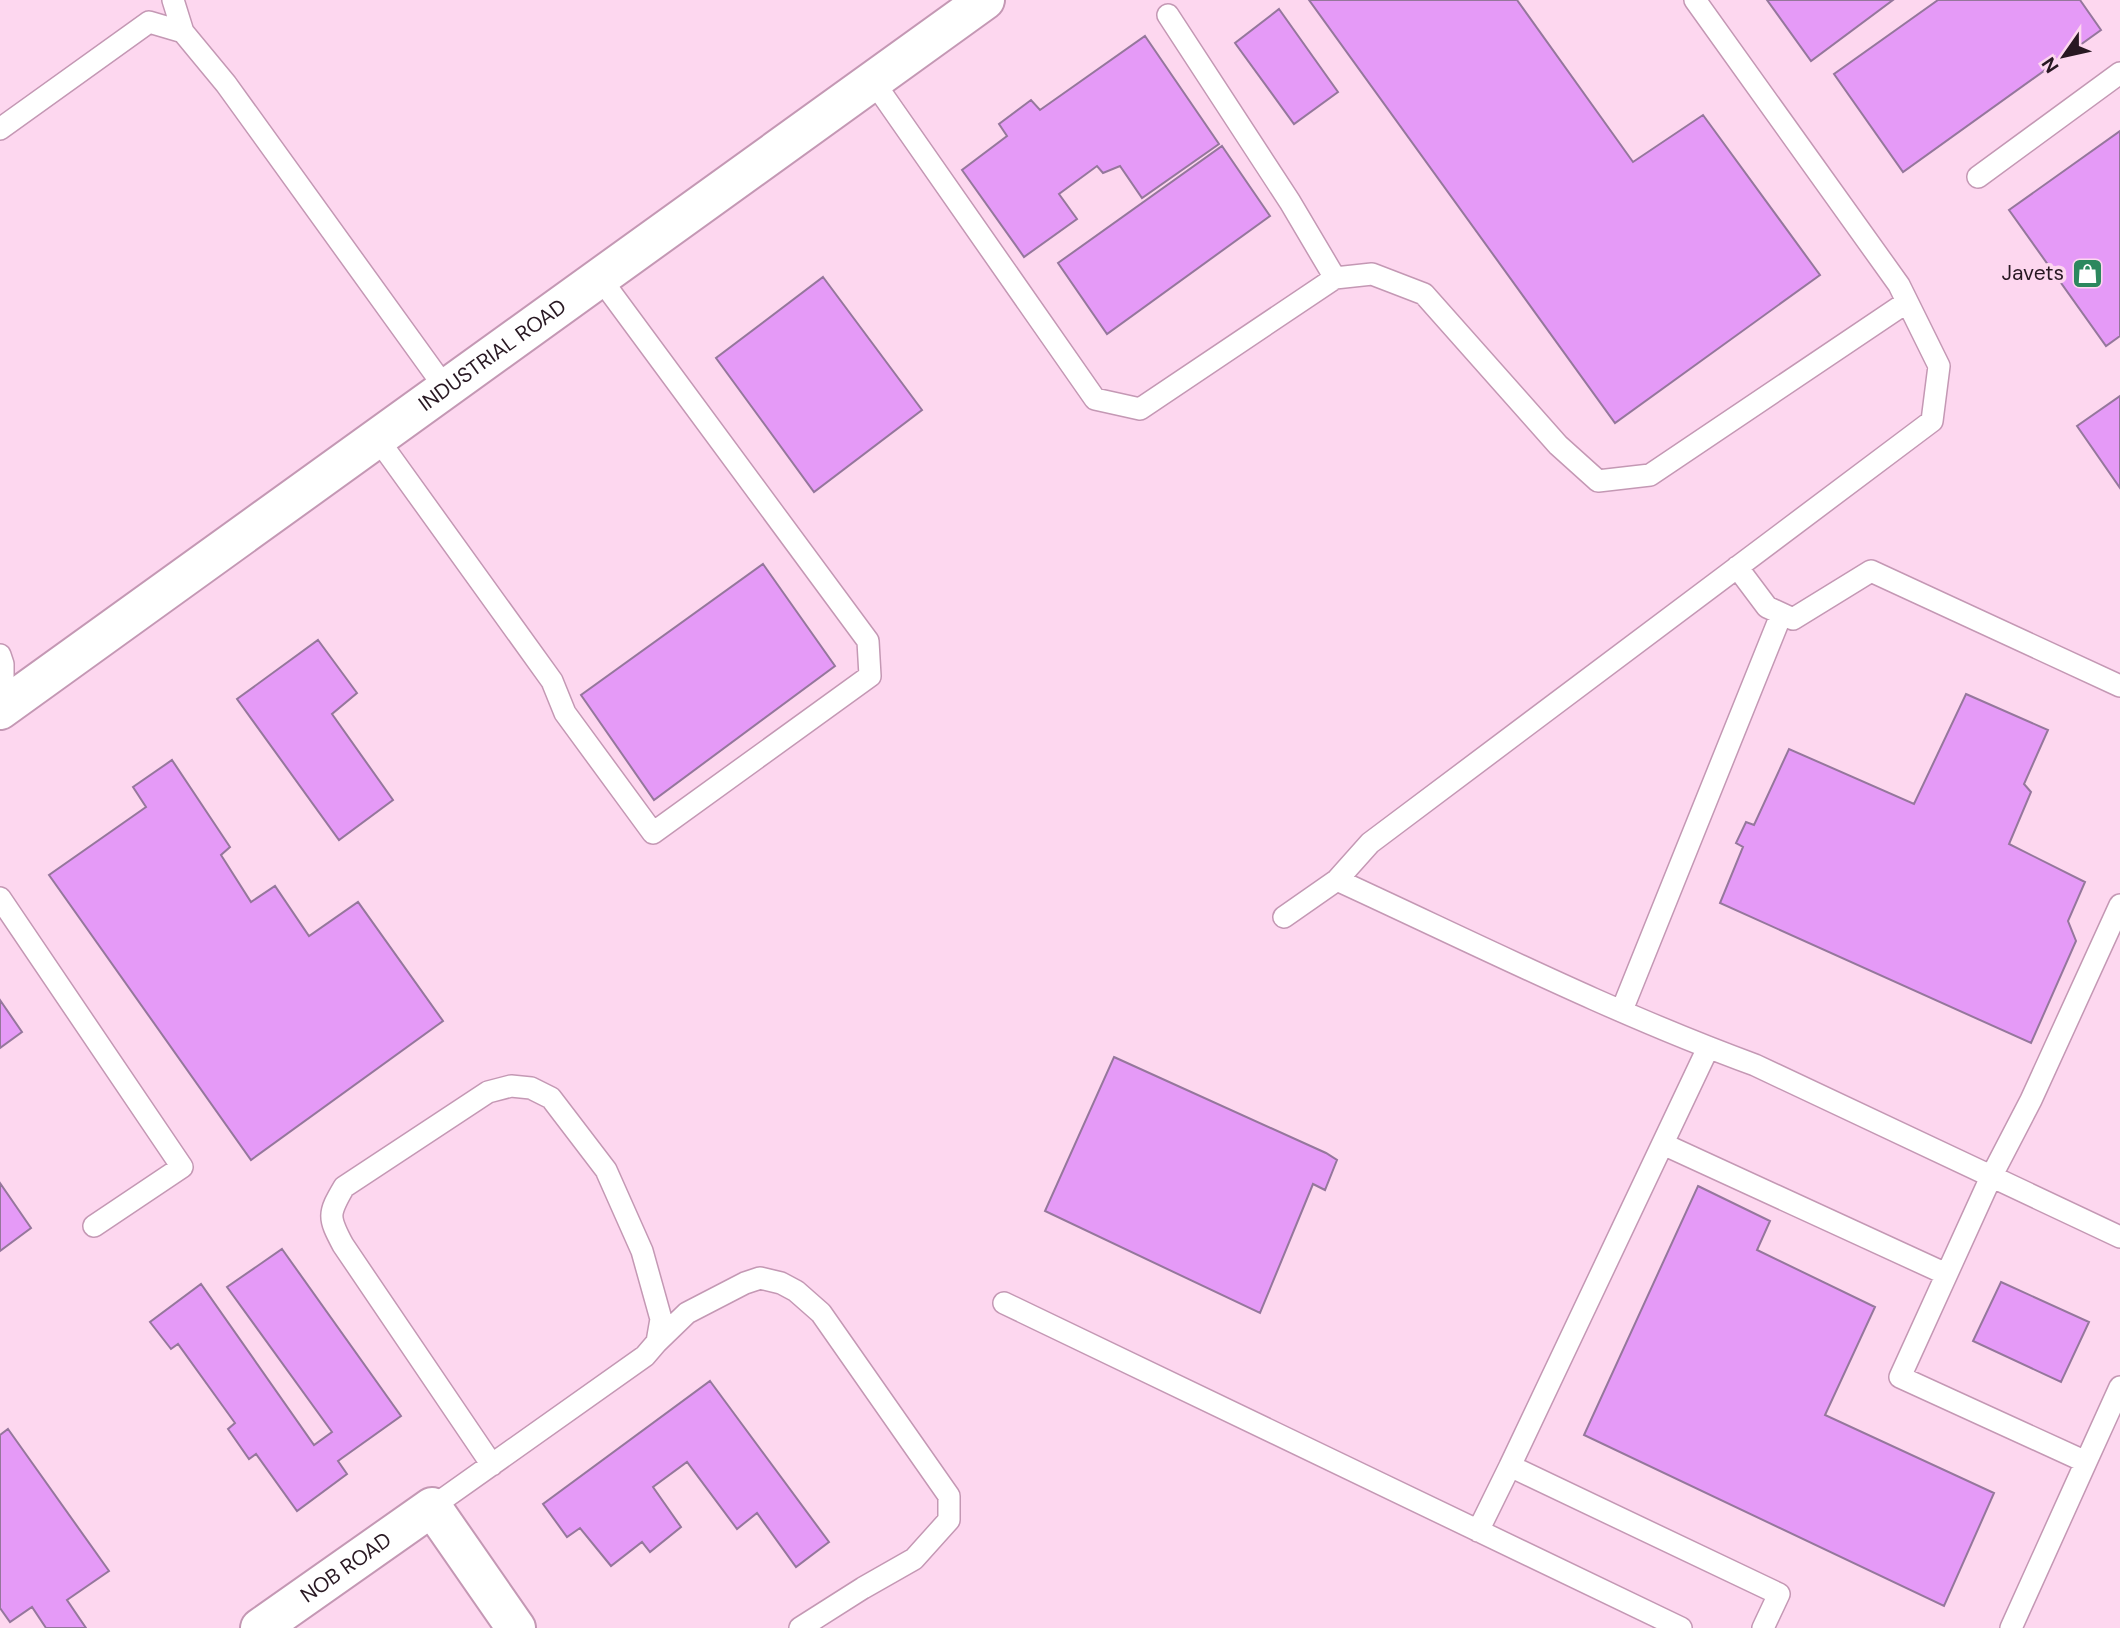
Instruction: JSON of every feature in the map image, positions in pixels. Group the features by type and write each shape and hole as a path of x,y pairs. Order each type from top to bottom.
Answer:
{"street":[{"name":"INDUSTRIAL ROAD","path":"1,709 985,0"},
{"name":"NOB ROAD","path":"260,1628 432,1507"},
{"path":"432,1507 516,1628"}],"lane":[{"path":"173,0 183,32 226,84 446,389"},
{"path":"1284,917 1336,880 1370,843 1932,421 1939,366 1899,285 1695,0"},
{"path":"1168,15 1290,202 1335,278"},
{"path":"0,129 149,22 183,32"},
{"path":"1978,177 2120,73"},
{"path":"873,81 1095,398 1140,409 1335,278 1372,274 1424,294 1558,445 1598,481 1650,475 1907,302"},
{"path":"377,438 552,681 565,713 653,834 870,676 868,641 600,278"},
{"path":"1737,567 1767,607 1793,619 1871,571 2120,686"},
{"path":"1622,1010 1781,615"},
{"path":"0,655 3,664 1,709"},
{"path":"1336,880 1708,1048 1755,1065 2120,1237"},
{"path":"0,898 182,1167 94,1226"},
{"path":"2086,1462 1900,1377 1945,1275 2031,1100 2120,905"},
{"path":"1478,1531 1708,1048"},
{"path":"492,1465 332,1225 331,1208 344,1188 488,1092 511,1086 531,1088 551,1098 606,1170 642,1251 661,1319 657,1342"},
{"path":"1663,1144 1945,1275"},
{"path":"432,1507 645,1356 687,1313 760,1278 781,1283 796,1291 821,1313 949,1496 949,1520 914,1559 800,1628"},
{"path":"1004,1303 1681,1628"},
{"path":"2011,1628 2120,1387"},
{"path":"1510,1466 1779,1594 1763,1628"}],"building":[{"path":"1309,0 1517,0 1633,162 1703,115 1820,275 1615,423"},
{"path":"1767,0 1893,0 1811,61"},
{"path":"1938,0 2080,0 2101,30 1903,172 1834,74"},
{"path":"1279,9 1338,92 1294,124 1235,43"},
{"path":"1145,36 1219,144 1142,198 1120,166 1103,173 1097,166 1059,194 1077,219 1024,257 962,170 1007,136 999,124 1031,100 1040,110"},
{"name":"Javets","path":"2120,131 2120,336 2106,346 2009,210"},
{"path":"1222,146 1270,216 1107,334 1058,263"},
{"path":"823,277 922,410 814,492 716,358"},
{"path":"2120,396 2120,488 2077,426"},
{"path":"763,564 835,666 654,800 581,695"},
{"path":"318,640 357,693 332,714 393,800 339,840 237,699"},
{"path":"1966,694 2048,730 2024,784 2031,792 2009,844 2085,882 2068,921 2076,941 2031,1043 1720,903 1743,847 1736,843 1746,822 1754,825 1789,749 1914,804"},
{"path":"172,760 230,847 221,855 251,902 275,886 309,936 358,902 443,1021 251,1160 49,875 146,807 133,787"},
{"path":"0,1000 22,1032 0,1048"},
{"path":"1114,1057 1337,1160 1325,1190 1313,1184 1260,1313 1045,1211"},
{"path":"0,1183 31,1228 0,1251"},
{"path":"1698,1186 1770,1221 1757,1250 1875,1307 1825,1415 1994,1493 1944,1606 1584,1435"},
{"path":"282,1249 401,1416 338,1461 347,1474 297,1511 256,1454 249,1459 228,1429 235,1423 178,1344 171,1349 150,1322 201,1284 314,1445 332,1432 227,1287"},
{"path":"2001,1282 2089,1322 2061,1382 1973,1341"},
{"path":"710,1381 829,1542 796,1567 757,1513 737,1529 687,1462 653,1487 681,1527 650,1552 642,1542 611,1566 580,1528 567,1537 543,1504"},
{"path":"8,1429 109,1571 67,1600 86,1628 46,1628 32,1607 10,1622 0,1608 0,1435"}],"place":[{"name":"Javets","path":"2087,273"}]}
